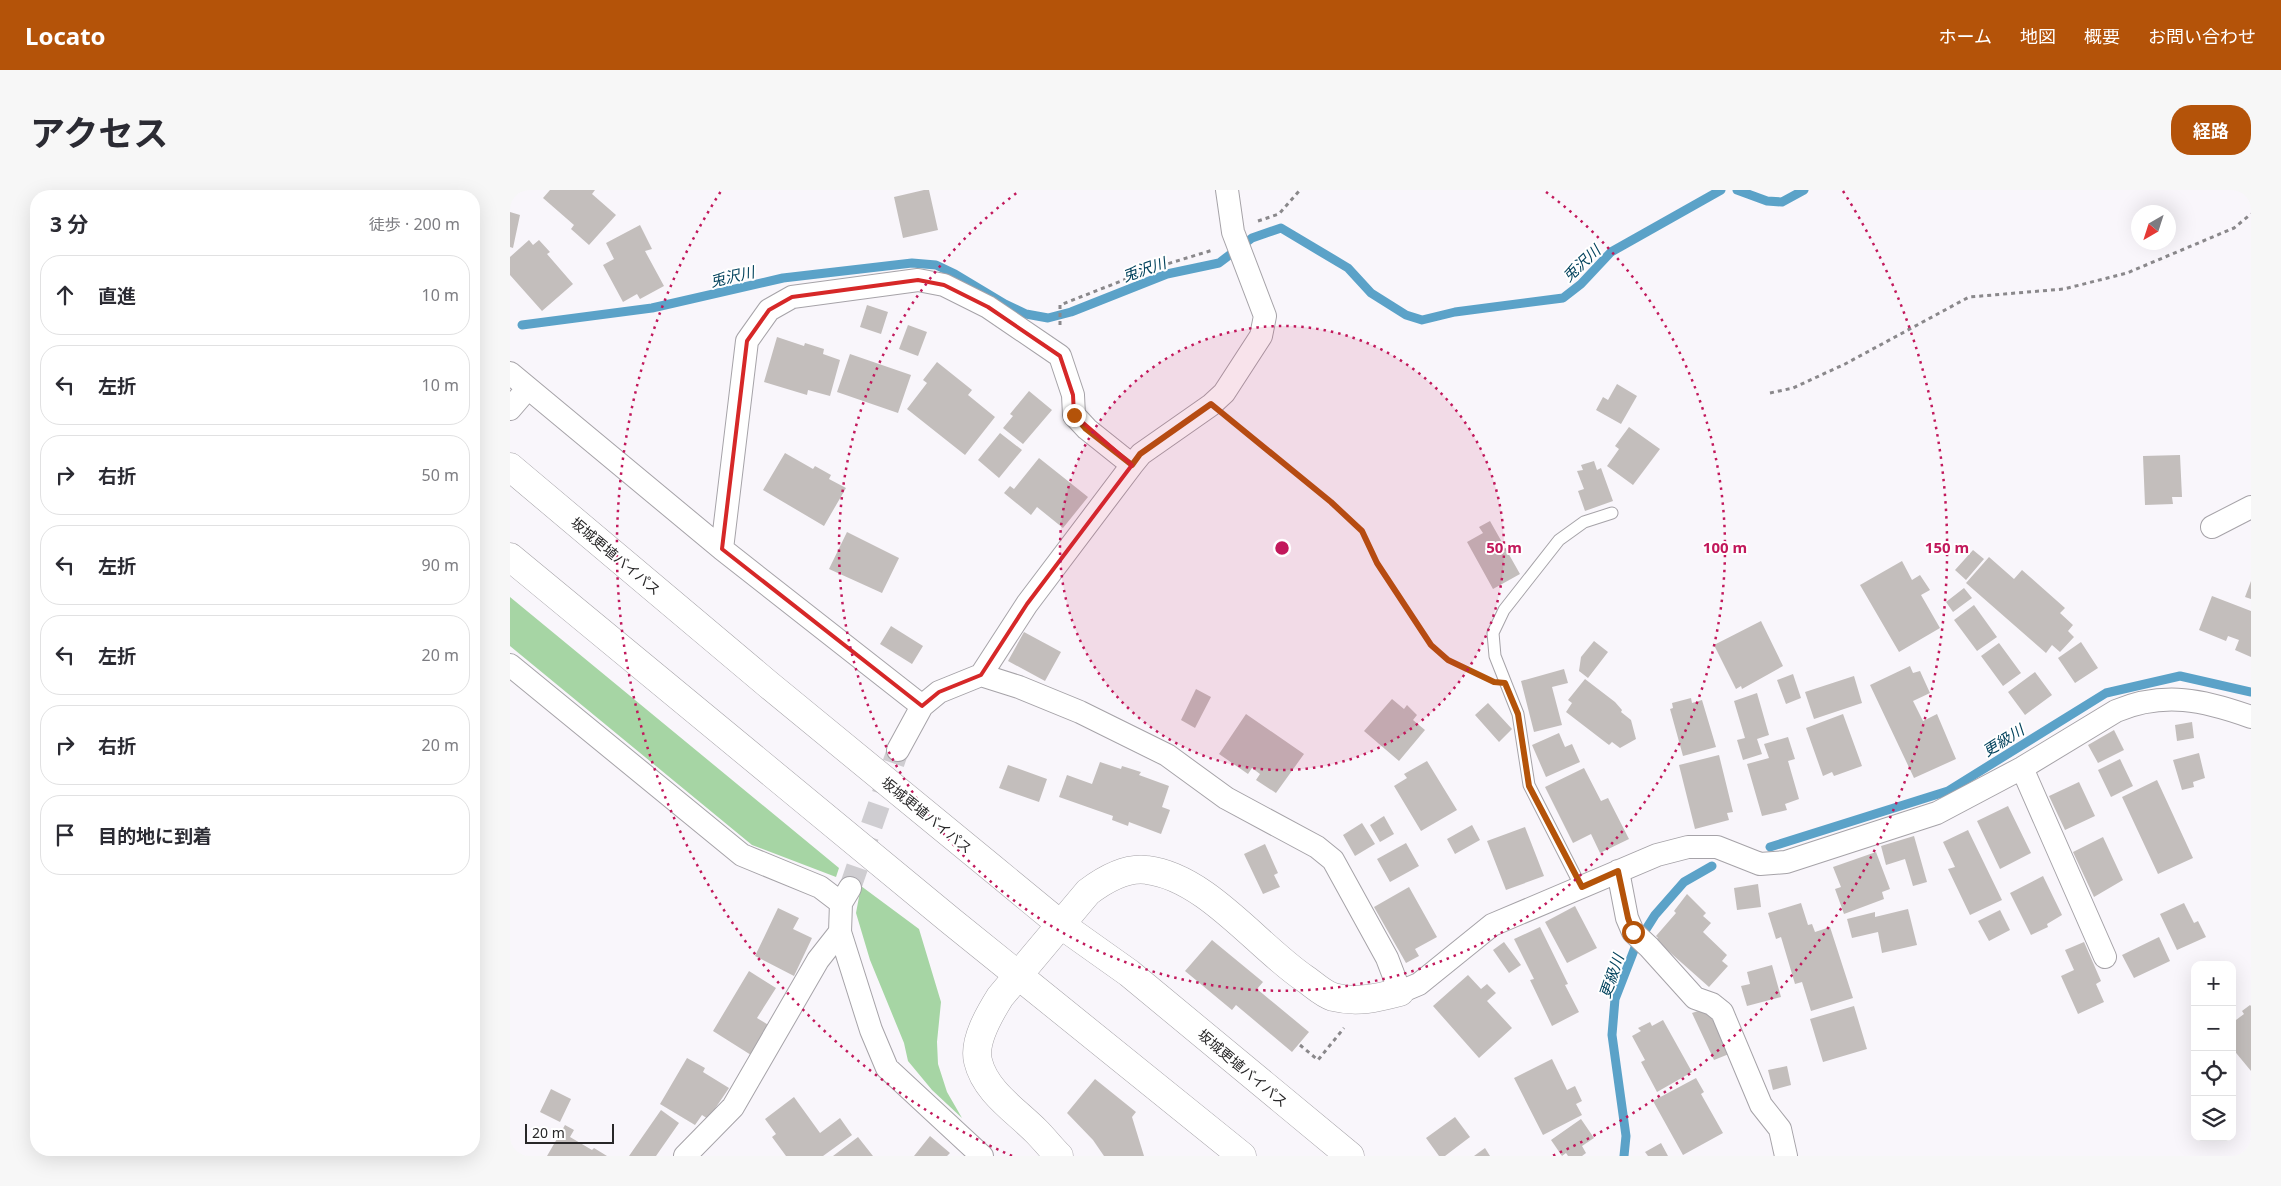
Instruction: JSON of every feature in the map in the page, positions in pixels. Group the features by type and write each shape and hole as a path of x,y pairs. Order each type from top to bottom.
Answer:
{"main road":[{"name":"坂城更埴バイパス","path":"510,468 769,685 1060,924 1129,973 1350,1156"},
{"path":"510,557 951,921 1242,1156"},
{"path":"1059,1156 1037,1131 990,1088 978,1060 979,1041 991,1011 1019,974 1088,892 1103,880 1145,869 1172,875 1202,892 1296,972 1331,996 1367,1000 1400,992"}],"street":[{"path":"898,750 922,706 939,692 981,675 1027,604 1140,454 1224,393 1261,336 1265,316 1238,244 1227,190"},
{"path":"722,549 747,341 769,310 792,297 918,280 944,285 988,307 1060,356 1073,395 1074,415 1086,429 1132,465"},
{"path":"510,374 722,549 922,706"},
{"path":"510,409 528,388"},
{"path":"2212,527 2251,507"},
{"path":"510,664 742,855 820,887 845,895 840,932 871,1030 887,1068 982,1156"},
{"path":"981,675 1019,687 1080,712 1167,755 1226,798 1317,847 1333,860 1387,958 1400,992 1419,984 1492,925 1658,855 1688,847 1717,847 1760,864 1786,862 1937,812 2022,768 2129,705 2177,699 2215,704 2251,717"},
{"path":"2022,768 2104,957"},
{"path":"1618,871 1628,918 1633,932 1695,998 1712,1004 1722,1012 1761,1104 1780,1129 1786,1156"},
{"path":"685,1156 733,1107 818,960 840,932"}],"lane":[{"path":"1582,887 1529,786 1518,714 1495,656 1493,633 1504,610 1559,540 1584,522 1612,513"}],"path":[{"path":"1060,326 1060,305 1157,267 1238,244 1279,214 1300,190"},
{"path":"1770,393 1793,388 1845,364 1969,297 2064,289 2127,273 2234,228 2251,214"},
{"path":"1211,404 1331,502 1362,531 1377,563 1431,645 1448,660 1494,682 1505,683"},
{"path":"1300,1045 1318,1060 1367,1000"}],"highlighted area":[{"path":"918,280 944,285 988,307 1060,356 1073,395 1074,415 1132,465 1027,604 981,675 939,692 922,706 722,549 747,341 769,310 792,297"}],"green space":[{"path":"510,597 839,868 836,877 752,845 510,646"},
{"path":"861,886 919,929 941,1002 937,1042 938,1064 947,1092 962,1118 932,1090 908,1061 904,1043 870,960 856,913"}],"building":[{"path":"550,190 595,190 592,194 616,215 589,245 571,229 574,225 543,198"},
{"path":"929,190 938,230 903,238 894,197"},
{"path":"510,212 520,215 513,248 510,247"},
{"path":"640,225 652,249 645,251 664,286 640,299 637,294 623,302 603,265 614,259 606,243"},
{"path":"529,240 533,245 539,240 550,252 547,254 573,284 542,311 510,275 510,257"},
{"path":"867,305 888,312 881,334 860,327"},
{"path":"908,325 927,332 918,356 899,349"},
{"path":"777,337 804,346 805,343 824,349 823,354 840,360 830,396 808,390 807,395 764,382"},
{"path":"850,354 911,375 898,413 837,392"},
{"path":"937,362 972,390 968,395 995,417 965,455 907,409 927,383 923,380"},
{"path":"1617,384 1637,396 1621,424 1596,410 1603,397 1608,400"},
{"path":"1029,391 1052,410 1023,444 1003,428 1013,416 1010,414"},
{"path":"1629,427 1660,449 1633,485 1607,466 1619,449 1615,446"},
{"path":"1000,433 1022,450 999,478 978,460"},
{"path":"785,453 813,469 815,466 831,475 829,479 846,488 824,526 763,490"},
{"path":"2180,455 2182,497 2172,497 2173,504 2145,505 2143,456"},
{"path":"1039,458 1088,497 1063,528 1037,507 1031,515 1004,493 1010,486 1014,489"},
{"path":"1594,461 1597,470 1601,468 1613,501 1585,511 1578,491 1584,489 1577,471 1583,470 1581,465"},
{"path":"1490,521 1520,574 1493,589 1467,542 1483,533 1479,527"},
{"path":"847,532 899,558 882,593 829,569"},
{"path":"1973,550 1984,559 1966,580 1955,570"},
{"path":"1989,557 2014,579 2022,570 2065,608 2060,613 2073,625 2068,631 2074,637 2060,652 2052,645 2046,653 1966,583"},
{"path":"1902,561 1912,580 1920,575 1930,590 1921,595 1940,628 1899,652 1860,585"},
{"path":"2251,581 2251,599 2245,597"},
{"path":"1964,588 1972,598 1953,612 1946,602"},
{"path":"2212,596 2251,611 2251,657 2235,650 2239,640 2228,636 2226,641 2199,630"},
{"path":"1974,605 1997,637 1977,651 1954,620"},
{"path":"1761,621 1783,666 1742,689 1741,686 1736,689 1714,645"},
{"path":"891,626 923,646 912,664 880,644"},
{"path":"1024,632 1061,652 1045,681 1008,661"},
{"path":"1594,641 1608,652 1588,678 1579,671 1581,657"},
{"path":"2081,642 2098,668 2075,683 2058,658"},
{"path":"1999,643 2021,673 2003,686 1981,656"},
{"path":"1910,666 1913,673 1920,671 1930,693 1913,701 1923,721 1937,714 1956,759 1914,778 1870,685"},
{"path":"1564,669 1568,683 1552,687 1562,725 1534,732 1521,681"},
{"path":"2035,672 2052,695 2025,715 2008,692"},
{"path":"1793,674 1801,698 1786,704 1777,680"},
{"path":"1854,676 1862,703 1814,719 1805,692"},
{"path":"1585,679 1615,702 1622,710 1621,712 1631,720 1636,739 1620,748 1612,742 1609,745 1566,712 1572,703 1568,700"},
{"path":"1196,689 1211,697 1195,728 1181,720"},
{"path":"1757,693 1769,735 1757,739 1762,754 1743,760 1737,740 1745,738 1734,701"},
{"path":"1691,698 1692,703 1702,700 1716,747 1683,756 1670,709 1673,708 1672,703"},
{"path":"1392,699 1404,709 1407,705 1417,715 1413,720 1425,730 1399,761 1364,731"},
{"path":"1488,703 1512,729 1499,742 1475,715"},
{"path":"1246,714 1304,754 1276,793 1256,780 1260,774 1252,768 1248,774 1219,754"},
{"path":"1843,714 1862,766 1834,776 1832,772 1823,776 1806,728"},
{"path":"2192,722 2194,738 2177,741 2175,725"},
{"path":"2114,730 2124,750 2098,763 2088,745"},
{"path":"1559,733 1565,747 1572,744 1580,762 1546,777 1532,745"},
{"path":"1788,737 1795,759 1788,761 1799,799 1785,804 1787,810 1762,816 1747,764 1769,758 1764,744"},
{"path":"2199,753 2205,778 2193,782 2194,787 2182,790 2173,760"},
{"path":"1719,755 1733,812 1727,813 1729,820 1695,829 1679,765"},
{"path":"2120,759 2133,786 2111,797 2098,770"},
{"path":"1427,761 1457,810 1421,831 1394,786 1407,778 1404,774"},
{"path":"1100,762 1121,769 1122,766 1141,772 1139,775 1169,786 1162,807 1170,810 1161,834 1129,822 1128,826 1112,820 1113,816 1059,797 1067,775 1092,784"},
{"path":"1008,765 1047,779 1039,802 999,788"},
{"path":"1584,768 1601,801 1608,798 1629,839 1600,853 1591,834 1573,843 1545,787"},
{"path":"2157,780 2193,858 2158,874 2122,797"},
{"path":"2079,782 2095,816 2065,830 2049,796"},
{"path":"2008,806 2031,853 2000,869 1977,821"},
{"path":"1384,816 1394,834 1380,842 1370,825"},
{"path":"1362,823 1375,844 1355,856 1343,835"},
{"path":"1472,825 1480,840 1455,854 1447,839"},
{"path":"1525,827 1544,876 1506,890 1487,841"},
{"path":"1968,830 2002,900 1970,915 1948,869 1955,867 1943,842"},
{"path":"1914,836 1927,882 1913,886 1905,859 1886,865 1881,846"},
{"path":"2103,837 2123,880 2094,897 2073,852"},
{"path":"1406,843 1419,866 1390,882 1377,859"},
{"path":"1265,844 1278,873 1274,875 1280,887 1263,894 1244,854"},
{"path":"1876,852 1890,889 1882,892 1884,899 1844,914 1835,889 1841,887 1833,867"},
{"path":"2043,876 2062,915 2047,924 2048,927 2031,935 2010,893"},
{"path":"1758,884 1761,907 1737,910 1734,888"},
{"path":"1409,887 1437,937 1415,949 1419,956 1406,963 1374,907"},
{"path":"1687,894 1706,913 1703,916 1711,923 1703,932 1727,955 1722,961 1728,966 1709,987 1656,940 1658,938 1656,936 1676,913 1674,911"},
{"path":"1801,903 1808,925 1812,924 1815,932 1830,927 1853,998 1811,1011 1802,982 1795,984 1781,937 1776,939 1768,913"},
{"path":"2184,903 2194,923 2198,921 2206,937 2177,950 2160,914"},
{"path":"1575,906 1597,948 1567,963 1545,922"},
{"path":"778,908 799,918 793,929 812,938 794,976 755,956"},
{"path":"1908,909 1917,945 1882,953 1878,932 1852,938 1847,919 1875,912 1875,917"},
{"path":"2000,910 2010,930 1989,941 1978,921"},
{"path":"1540,927 1568,984 1565,985 1579,1012 1552,1026 1530,980 1534,979 1514,939"},
{"path":"2159,937 2170,961 2134,978 2122,955"},
{"path":"1212,940 1263,982 1257,989 1309,1032 1292,1052 1236,1005 1232,1010 1185,971"},
{"path":"1504,942 1521,965 1509,973 1493,950"},
{"path":"2084,942 2101,981 2096,984 2104,1002 2078,1014 2061,976 2074,970 2065,950"},
{"path":"1772,965 1781,997 1747,1006 1741,986 1750,984 1747,972"},
{"path":"749,971 776,988 757,1018 770,1026 751,1055 713,1031"},
{"path":"1468,975 1481,989 1487,984 1496,993 1487,1001 1512,1028 1479,1058 1433,1006"},
{"path":"1854,1006 1867,1049 1823,1062 1810,1019"},
{"path":"2251,1006 2251,1071 2236,1053 2236,1020 2244,1014 2242,1011"},
{"path":"1698,1011 1710,1014 1729,1054 1714,1060 1692,1013"},
{"path":"1663,1020 1692,1072 1657,1092 1641,1062 1645,1060 1632,1036 1641,1031 1638,1028 1650,1022 1652,1026"},
{"path":"687,1058 705,1068 703,1072 729,1088 708,1119 702,1115 695,1125 660,1104"},
{"path":"1552,1059 1567,1090 1575,1086 1582,1101 1576,1104 1582,1115 1543,1135 1514,1078"},
{"path":"1787,1066 1791,1085 1773,1090 1768,1070"},
{"path":"1696,1078 1704,1092 1701,1094 1723,1133 1683,1155 1653,1101"},
{"path":"1095,1079 1136,1112 1132,1117 1144,1156 1104,1156 1093,1140 1067,1113"},
{"path":"551,1089 571,1099 560,1122 540,1112"},
{"path":"794,1097 820,1133 840,1118 852,1135 823,1156 786,1156 772,1137 776,1134 765,1119"},
{"path":"661,1110 679,1123 656,1156 629,1156"},
{"path":"1455,1117 1470,1137 1445,1156 1439,1156 1426,1138"},
{"path":"1581,1119 1594,1138 1582,1146 1586,1153 1582,1156 1568,1156 1566,1153 1562,1156 1551,1140"},
{"path":"565,1125 574,1130 570,1137 592,1150 594,1148 607,1156 547,1156"},
{"path":"930,1136 950,1153 947,1156 914,1156"},
{"path":"858,1137 873,1156 833,1156"},
{"path":"1661,1143 1668,1156 1648,1156 1645,1152"},
{"path":"1485,1148 1490,1156 1474,1156"}],"waterway":[{"name":"兎沢川","path":"522,325 652,308 783,278 912,263 936,265 1026,314 1048,318 1071,312 1167,274 1219,263 1252,238 1281,228 1348,268 1371,293 1406,315 1422,320 1455,312 1563,298 1581,284 1611,252 1721,190"},
{"name":"兎沢川","path":"1737,190 1767,201 1782,202 1804,190"},
{"name":"更級川","path":"1770,847 1948,791 2106,693 2180,676 2251,692"},
{"name":"更級川","path":"1624,1156 1626,1136 1612,1035 1615,999 1636,945 1655,915 1684,882 1712,866"}],"tunnel":[{"path":"850,888 898,750"}],"route":[{"path":"1074,415 1086,429 1132,465 1140,454 1211,404 1331,502 1362,531 1377,563 1431,645 1448,660 1494,682 1505,683 1518,714 1529,786 1582,887 1618,871 1628,918 1633,932"}]}
